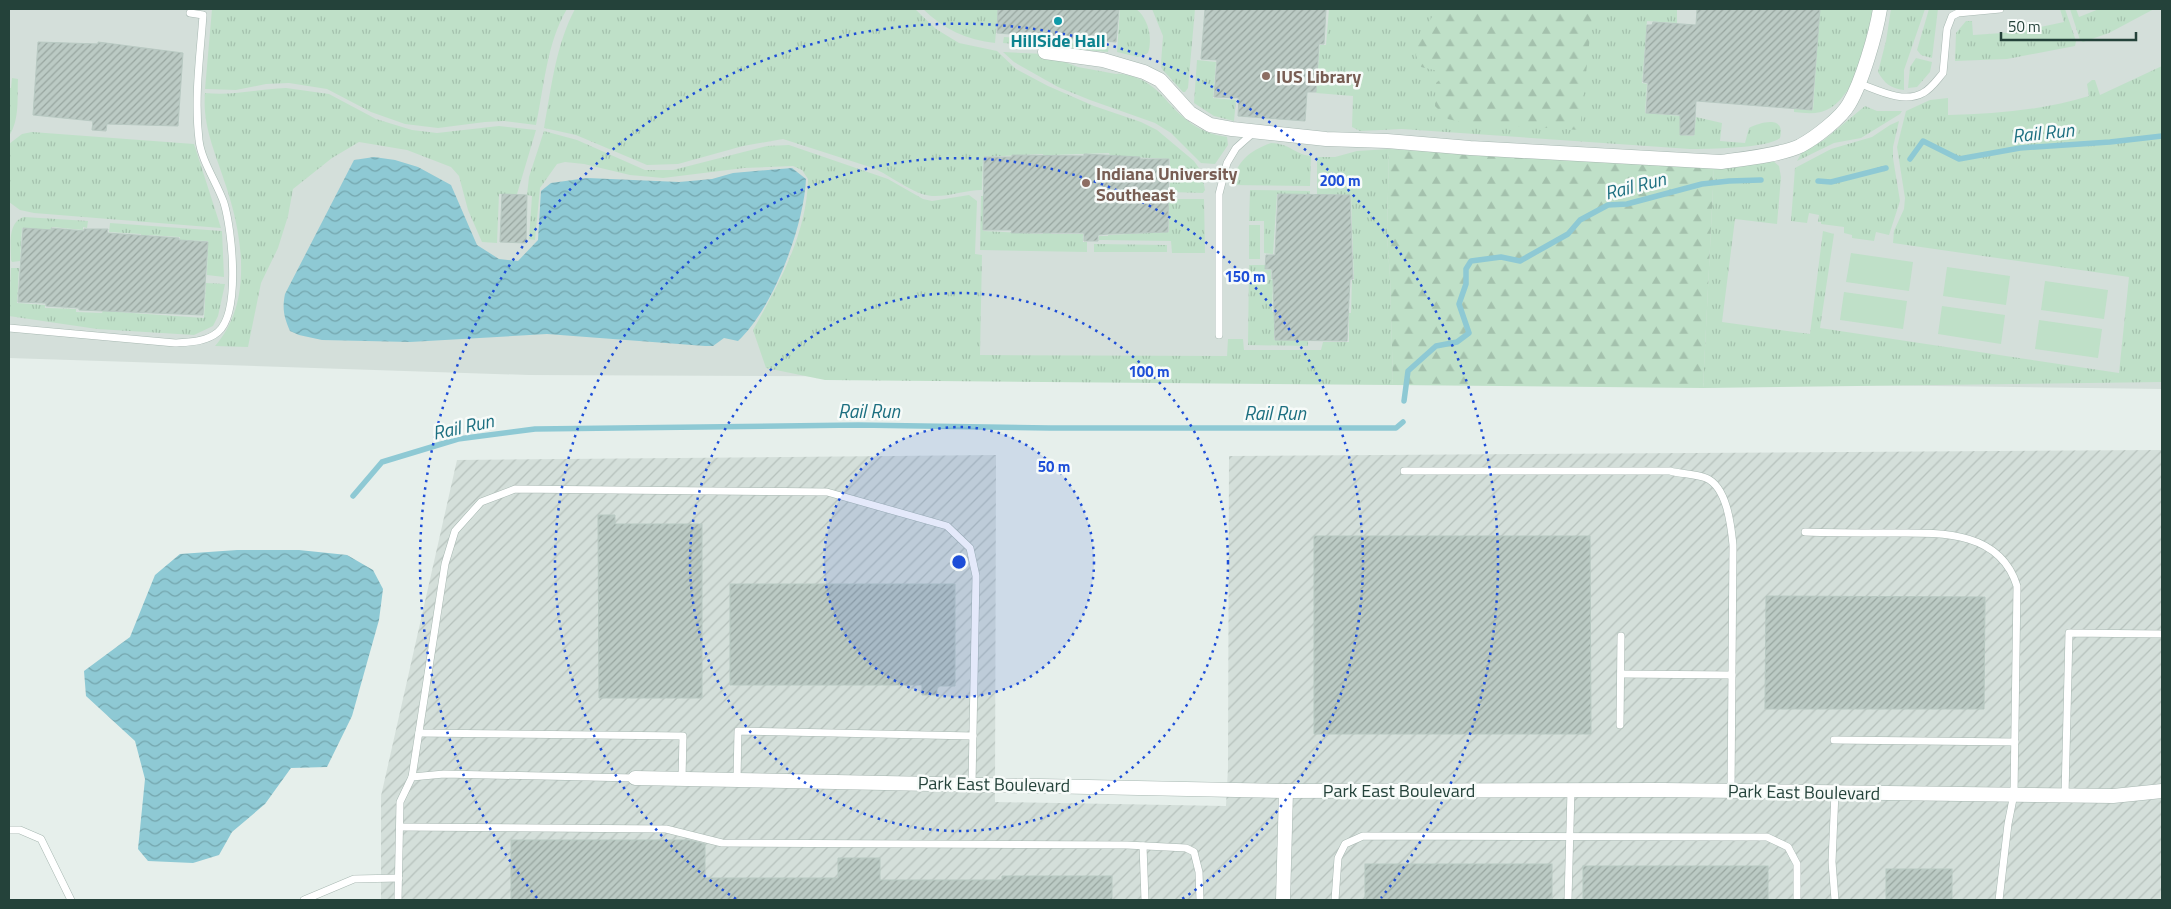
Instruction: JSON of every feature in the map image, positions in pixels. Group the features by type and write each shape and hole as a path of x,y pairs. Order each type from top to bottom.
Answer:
{"street":[{"path":"1045,52 1103,60 1144,72 1160,80 1190,113 1210,125 1254,132 1326,139 1387,141 1470,148 1720,162 1745,159 1800,146 1836,120 1849,104 1858,83 1876,30 1880,9"},
{"name":"Park East Boulevard","path":"635,778 1286,791 1571,790 2113,796 2162,792"},
{"path":"1283,900 1286,791"}],"lane":[{"path":"1858,83 1890,95 1908,98 1924,93 1943,74 1946,29 1952,16 1958,13 2000,9"},
{"path":"9,328 175,344 201,341 219,332 229,316 232,287 232,248 224,204 199,143 196,103 204,15 190,13"},
{"path":"1219,335 1219,194 1227,163 1236,148 1254,132"},
{"path":"1404,471 1670,472 1707,478 1721,492 1730,520 1733,545 1731,791"},
{"path":"398,900 400,802 412,777 445,564 455,531 481,502 515,489 827,492 947,526 970,548 976,576 972,784"},
{"path":"1805,532 1940,533 1964,537 1987,548 2004,560 2013,573 2017,586 2014,794 2008,824 2000,900"},
{"path":"2065,795 2069,634 2162,634"},
{"path":"1620,724 1621,636"},
{"path":"1621,674 1732,675"},
{"path":"737,780 738,731 973,736"},
{"path":"419,733 683,736 682,779"},
{"path":"1834,740 2015,742"},
{"path":"412,777 444,774 635,778"},
{"path":"1568,900 1571,790"},
{"path":"1835,792 1832,862 1835,900"},
{"path":"400,827 666,829 722,843 1143,846 1186,848 1194,852 1199,872 1200,900"},
{"path":"9,830 20,830 41,839 71,900"},
{"path":"1336,900 1338,858 1345,844 1363,836 1767,837 1788,847 1797,864 1797,900"},
{"path":"1143,846 1144,900"},
{"path":"304,900 354,878 399,878"}],"shaded area":[{"name":"Indiana University Southeast","path":"9,9 2162,9 2162,389 1303,378 529,375 9,358"},
{"path":"2162,450 2162,900 381,900 381,796 457,460 996,455 995,802 1226,806 1228,768 1229,456"}],"green space":[{"path":"212,9 567,9 560,22 551,50 536,125 504,121 438,128 405,124 371,112 327,89 289,83 266,84 236,90 205,89"},
{"path":"575,9 915,9 936,29 959,43 997,51 1016,69 1048,86 1157,130 1194,161 1201,171 1205,190 1203,193 1170,192 1170,159 1110,156 1109,153 1052,155 1051,157 1044,157 1043,154 983,157 982,190 938,196 925,195 910,189 873,168 783,139 743,146 678,164 647,165 576,135 544,128 559,52 568,23"},
{"path":"923,9 998,9 995,43 965,36 947,28"},
{"path":"1120,9 1136,9 1144,18 1150,35 1148,53 1138,57 1117,52"},
{"path":"1152,9 1195,9 1188,88 1185,92 1162,69 1163,36"},
{"path":"1329,9 1677,9 1677,23 1647,21 1642,83 1647,84 1645,113 1680,116 1680,135 1694,136 1696,117 1722,123 1720,141 1745,143 1749,128 1766,122 1776,123 1779,126 1781,131 1780,138 1764,144 1751,146 1690,149 1402,129 1360,131 1352,127 1353,96 1316,93 1320,45 1326,45"},
{"path":"1437,9 1529,9 1544,13 1552,9 1587,9 1592,17 1580,130 1465,123 1448,119 1435,106 1436,83 1443,77 1443,72 1421,67 1416,55 1419,38"},
{"path":"1820,9 1873,9 1864,52 1852,84 1843,97 1833,106 1821,112 1794,112 1794,109 1813,110"},
{"path":"1891,9 1925,9 1904,70 1904,90 1888,85 1878,72 1886,41"},
{"path":"1929,9 1938,9 1932,58 1921,55 1917,50"},
{"path":"2060,9 2065,9 2076,41 2075,46 2007,59 1955,61 1956,33 1966,21 1972,21 1973,35 2017,32 2064,22"},
{"path":"2070,9 2076,9 2079,17 2099,9 2154,9 2109,33 2083,42 2080,40"},
{"path":"1004,37 1109,45 1108,52 1003,43"},
{"path":"1003,52 1044,54 1078,67 1123,74 1141,80 1156,90 1180,115 1192,124 1206,132 1227,137 1228,145 1215,164 1201,163 1171,133 1155,123 1058,87 1014,62"},
{"path":"1916,58 1932,62 1930,72 1917,87 1908,88 1910,67"},
{"path":"1197,60 1216,62 1213,98 1236,100 1234,121 1214,116 1194,103"},
{"path":"2162,66 2162,382 1703,388 1714,168 1772,160 1779,166 1781,177 1777,224 1735,219 1722,322 1810,334 1823,231 1834,234 1820,328 2119,373 2129,277 1893,243 1894,231 1904,209 1905,198 1897,147 1906,111 1930,100 1948,98 1948,115 1984,114 2037,108 2089,96 2087,84 2092,80 2095,80 2100,95"},
{"path":"12,78 18,79 17,108 13,130 9,136 9,88 11,88"},
{"path":"286,88 329,94 376,119 412,130 437,133 499,126 536,130 517,194 499,194 497,243 482,242 468,210 459,176 451,167 407,150 359,142 332,158 293,189 288,216 278,248 261,283 248,347 215,346 227,329 235,310 240,290 241,269 237,226 208,128 205,93 226,94"},
{"path":"1865,106 1877,111 1902,111 1861,138 1834,143 1797,161 1802,152 1824,140"},
{"path":"1899,121 1893,147 1893,158 1900,201 1889,235 1876,232 1874,241 1852,238 1852,235 1844,233 1844,227 1821,224 1821,222 1818,222 1819,215 1809,213 1807,223 1791,221 1795,168 1831,149 1872,137"},
{"path":"544,131 577,140 645,170 673,170 767,146 789,145 888,179 923,199 932,201 969,195 977,201 975,254 982,255 980,355 1227,356 1228,339 1243,339 1244,350 1321,350 1323,342 1349,342 1349,313 1351,313 1352,280 1354,280 1351,195 1317,194 1317,157 1335,157 1357,151 1389,149 1387,235 1393,385 825,380 766,368 753,330 782,276 803,219 808,179 802,170 793,166 744,168 663,178 630,175 584,164 565,162 557,164 540,188 535,240 529,239 532,196 527,195 529,177"},
{"path":"32,132 194,144 221,228 34,213 20,210 9,202 9,144 22,134"},
{"path":"1271,143 1284,145 1311,156 1310,186 1231,185 1233,177 1245,158"},
{"path":"1389,149 1714,168 1703,388 1393,385 1387,235"},
{"path":"1250,190 1310,191 1310,194 1277,194 1273,254 1264,253 1264,221 1249,221"},
{"path":"981,196 983,196 983,231 1043,234 1043,231 1050,231 1051,234 1083,234 1083,242 1087,242 1087,252 980,250"},
{"path":"1169,199 1204,199 1205,253 1172,253 1171,241 1099,240 1099,236 1169,232"},
{"path":"24,217 88,221 87,228 83,227 83,230 52,227 51,230 22,228 20,261 12,262 12,229"},
{"path":"110,223 222,231 224,277 207,275 208,241 180,240 180,237 149,235 148,237 141,237 141,234 109,232"},
{"path":"1249,225 1260,225 1260,259 1249,259"},
{"path":"1094,244 1167,245 1167,252 1094,252"},
{"path":"1851,253 1913,262 1909,291 1846,282"},
{"path":"1249,265 1265,265 1265,270 1271,270 1271,280 1273,280 1272,312 1274,312 1274,340 1308,341 1308,346 1248,345"},
{"path":"1947,267 2010,276 2006,305 1943,296"},
{"path":"11,268 19,268 17,303 45,305 45,308 76,309 76,312 102,313 103,311 204,318 206,283 225,284 218,316 213,326 194,335 97,329 9,316"},
{"path":"2045,281 2108,290 2104,319 2041,310"},
{"path":"1844,292 1907,301 1903,329 1840,320"},
{"path":"1942,306 2005,315 2001,344 1938,334"},
{"path":"2039,320 2102,329 2098,358 2035,349"}],"water":[{"path":"374,157 395,160 418,167 451,185 477,245 499,259 518,261 538,240 541,191 551,183 587,178 679,182 712,179 733,173 792,168 806,179 799,220 784,266 763,309 751,327 738,341 724,338 713,346 705,346 547,334 410,342 322,340 290,331 284,313 285,294 354,160"},
{"path":"237,550 299,550 347,555 373,570 383,589 379,620 352,716 327,767 291,768 265,804 232,832 219,855 193,863 148,861 138,849 145,779 135,741 86,696 84,671 130,637 155,575 180,554"}],"building":[{"name":"HillSide Hall","path":"998,9 1119,9 1116,42 997,33"},
{"name":"IUS Library","path":"1205,9 1326,9 1324,44 1319,44 1316,92 1307,92 1305,121 1238,116 1239,98 1214,97 1217,60 1201,59"},
{"path":"1697,9 1820,9 1812,110 1696,101 1694,135 1680,135 1680,115 1646,113 1648,83 1643,82 1647,25 1652,25 1653,22 1696,25"},
{"path":"38,42 98,44 98,42 183,53 178,126 107,124 106,131 92,130 93,121 33,115"},
{"path":"1084,154 1140,157 1140,159 1169,159 1168,232 1098,235 1098,241 1084,241 1084,233 1011,233 1012,230 983,230 984,157 1012,157 1012,155 1084,156"},
{"path":"502,194 527,195 526,243 500,242"},
{"path":"1278,194 1350,195 1353,279 1350,279 1347,341 1275,340 1272,269 1265,269 1266,255 1275,255"},
{"path":"23,228 84,231 84,229 108,229 107,233 208,242 203,315 79,310 79,308 46,306 46,303 18,302"},
{"path":"598,515 615,515 615,524 702,524 702,698 599,698"},
{"path":"1314,536 1590,536 1591,734 1314,734"},
{"path":"730,584 955,584 955,686 937,686 937,695 922,695 922,685 730,685"},
{"path":"1766,596 1985,597 1984,709 1765,709"},
{"path":"511,840 689,840 705,844 705,878 838,878 838,858 880,858 880,880 1002,880 1002,876 1112,876 1112,900 511,900"},
{"path":"1365,864 1552,864 1552,900 1365,900"},
{"path":"1583,866 1768,866 1768,900 1583,900"},
{"path":"1886,869 1952,869 1952,900 1886,900"}],"waterway":[{"name":"Rail Run","path":"1910,159 1923,141 1959,159 2020,148 2110,142 2162,136"},
{"name":"Rail Run","path":"1818,181 1831,182 1886,168"},
{"name":"Rail Run","path":"1404,401 1408,371 1436,346 1457,342 1469,333 1459,304 1466,284 1466,269 1471,261 1501,257 1520,261 1568,234 1580,220 1608,205 1627,204 1702,184 1761,180"},
{"name":"Rail Run","path":"353,496 382,462 458,439 535,429 858,425 1050,428 1396,428 1403,422"}],"place":[{"name":"HillSide Hall","path":"1058,21"},
{"name":"IUS Library","path":"1266,76"},
{"name":"Indiana University Southeast","path":"1086,183"}]}
